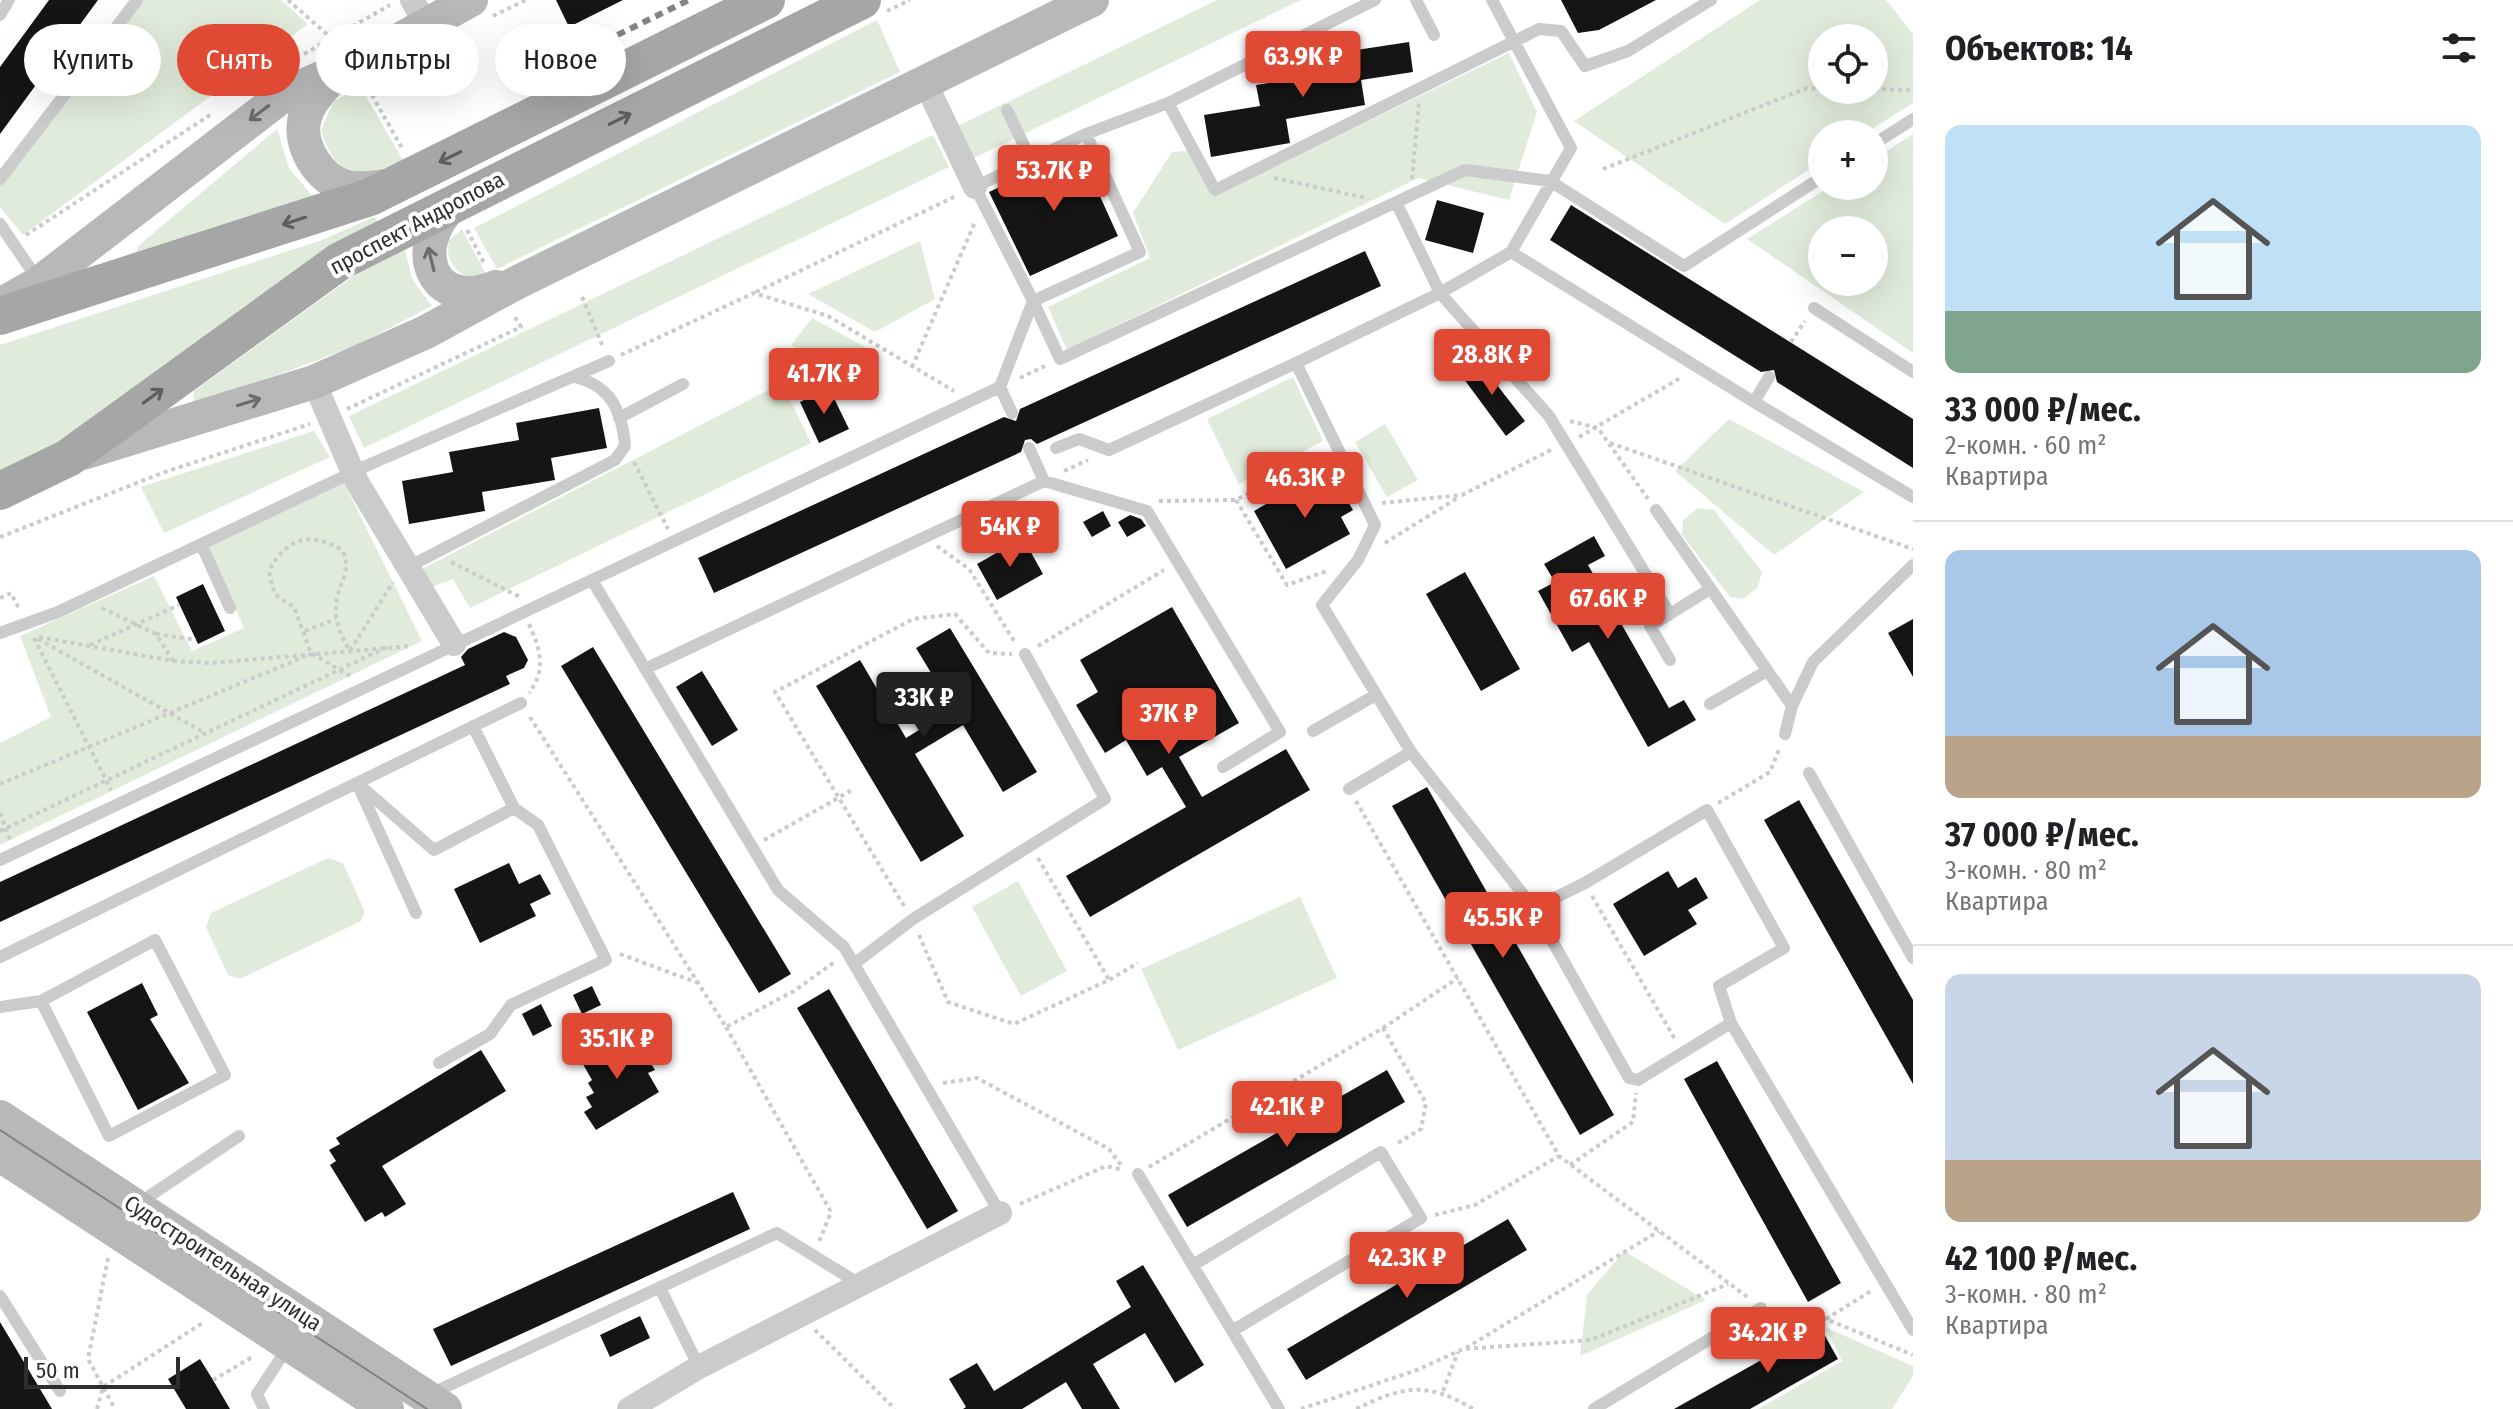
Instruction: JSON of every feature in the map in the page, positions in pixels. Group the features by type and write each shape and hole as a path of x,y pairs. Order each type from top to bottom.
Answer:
{"main road":[{"name":"проспект Андропова","path":"0,316 370,197 766,0"},
{"path":"68,458 314,382 512,294 1092,0"},
{"path":"412,8 478,10"},
{"name":"проспект Андропова","path":"0,491 68,458 340,261 457,200 871,8"},
{"path":"0,305 39,283 285,94 316,87"},
{"path":"318,96 308,111 303,134 320,170 344,187 394,185"},
{"path":"457,200 435,223 429,239 428,259 436,276 453,290 471,295 512,294"},
{"name":"Судостроительная улица","path":"0,1117 435,1406"},
{"name":"Судостроительная улица","path":"0,1155 387,1409"}],"street":[{"path":"925,82 979,195"},
{"path":"314,382 353,473 454,644"},
{"path":"629,1409 699,1367 799,1314 1000,1213"}],"lane":[{"path":"0,15 9,0"},
{"path":"0,179 137,0"},
{"path":"1375,0 1168,103 1086,134 1031,160 979,195 1060,359 1465,170 1550,181 1684,266 1808,186"},
{"path":"1416,0 1434,35"},
{"path":"1056,448 1079,439 1109,450 1440,293 1511,252 1571,148 1492,0"},
{"path":"1168,103 1215,190 1539,29 1561,31 1585,66 1628,51 1711,0"},
{"path":"1007,110 1031,160"},
{"path":"1888,135 1913,119"},
{"path":"0,860 1000,387 1033,301 1140,252 1086,134"},
{"path":"1397,204 1440,293 1549,416 1670,614"},
{"path":"0,224 39,283"},
{"path":"1511,252 1913,497"},
{"path":"1814,308 1913,372"},
{"path":"0,633 86,600 353,473 609,361"},
{"path":"1296,363 1336,448 1368,505 1375,525 1358,560 1322,605 1374,696 1411,752 1534,908 1629,1078 1638,1080 1731,1023"},
{"path":"408,567 615,460 625,446 619,418 596,382 574,377"},
{"path":"1754,402 1769,377"},
{"path":"619,418 683,384"},
{"path":"1000,387 1012,413"},
{"path":"1029,448 1044,481"},
{"path":"645,669 1044,481 1147,511 1280,732 1223,767"},
{"path":"1656,510 1792,706"},
{"path":"202,546 230,608"},
{"path":"1785,734 1792,706 1813,662 1913,565"},
{"path":"592,580 778,890 851,958 1000,1213"},
{"path":"1670,660 1650,626 1710,589"},
{"path":"851,958 1105,799 1025,654"},
{"path":"1710,704 1767,671"},
{"path":"1313,731 1374,696"},
{"path":"0,957 521,703"},
{"path":"439,1063 490,1034 511,1005 606,960 538,825 514,808 473,726"},
{"path":"1349,789 1411,752"},
{"path":"1809,773 1913,958"},
{"path":"357,783 434,850 514,808"},
{"path":"357,783 416,913"},
{"path":"1534,908 1585,883 1707,810 1784,948 1719,986 1731,1023 1913,1330"},
{"path":"0,1007 41,1001 155,940 225,1075 109,1136 41,1001"},
{"path":"141,1209 151,1195 239,1136"},
{"path":"1193,1265 1381,1152 1421,1218 1232,1331"},
{"path":"1138,1174 1279,1409"},
{"path":"435,1406 441,1389 777,1233 858,1283"},
{"path":"660,1288 699,1367"},
{"path":"0,1296 60,1391"},
{"path":"1594,1409 1761,1308"},
{"path":"264,1409 257,1394 289,1344"}],"path":[{"path":"288,0 316,25"},
{"path":"478,10 526,0"},
{"path":"871,8 910,0"},
{"path":"367,24 412,8"},
{"path":"1410,198 1420,88"},
{"path":"1603,169 1808,88"},
{"path":"1888,89 1913,90"},
{"path":"371,96 397,140"},
{"path":"14,243 214,112"},
{"path":"1247,174 1397,204"},
{"path":"582,297 609,361 754,293 979,195"},
{"path":"912,367 979,195"},
{"path":"754,293 828,316 970,401"},
{"path":"0,537 162,473 329,418 521,327 512,294"},
{"path":"1791,342 1814,308"},
{"path":"1000,387 1060,359"},
{"path":"1236,500 1287,585 1358,560 1462,495 1598,428 1698,367"},
{"path":"1549,416 1598,428 1656,510"},
{"path":"1610,443 1913,549"},
{"path":"625,446 674,541"},
{"path":"1151,501 1236,500 1336,448"},
{"path":"1044,481 1109,450"},
{"path":"1368,505 1462,495"},
{"path":"925,537 969,569 1010,638 1025,654"},
{"path":"350,651 339,632 336,619 338,593 346,580 348,564 343,551 317,539 287,545 269,571 272,587 278,597 294,607 311,653 341,669 364,687"},
{"path":"435,553 537,606"},
{"path":"1138,963 1109,980 1014,1024 948,1002 913,919 775,692 913,619 955,614 989,653 1025,654 1177,561"},
{"path":"350,651 399,573 408,567"},
{"path":"0,598 11,593 26,622"},
{"path":"86,600 156,634 196,640"},
{"path":"88,645 179,605"},
{"path":"523,612 542,654 537,683 521,703 726,1027 831,1212 813,1256"},
{"path":"305,631 336,619"},
{"path":"156,634 173,661"},
{"path":"33,636 173,661 212,663 454,644"},
{"path":"33,636 206,733"},
{"path":"33,636 118,803"},
{"path":"2,830 387,647"},
{"path":"0,784 311,653"},
{"path":"1730,795 1770,772 1785,734"},
{"path":"1349,789 1559,1156 1761,1308 1826,1319 1913,1355"},
{"path":"752,847 852,790"},
{"path":"0,813 2,830 16,852"},
{"path":"1032,846 1109,980"},
{"path":"1585,883 1683,1053"},
{"path":"599,947 698,983"},
{"path":"726,1027 851,958"},
{"path":"1138,1174 1383,1028 1458,978"},
{"path":"1381,1152 1421,1129 1426,1103 1383,1028"},
{"path":"925,1085 977,1078 1109,1149 1125,1171 1106,1166 1000,1213"},
{"path":"1570,1165 1633,1122 1638,1080"},
{"path":"1421,1218 1475,1205 1559,1156"},
{"path":"1443,1391 1458,1352 1659,1231"},
{"path":"108,1258 88,1359 115,1409"},
{"path":"1826,1319 1884,1282"},
{"path":"1301,1409 1417,1370 1463,1349 1591,1340 1730,1284"},
{"path":"799,1314 895,1409"},
{"path":"97,1409 103,1387 204,1322"},
{"path":"213,1380 254,1356"},
{"path":"1356,1409 1393,1391 1443,1391 1473,1409"}],"green space":[{"path":"141,0 281,0 308,24 300,30 300,24 177,24 177,96 211,96 23,235 0,207 0,183 67,96 161,96 161,24 123,24"},
{"path":"1217,0 1301,0 974,158 958,126"},
{"path":"1760,0 1886,0 1913,34 1913,103 1886,120 1808,120 1808,170 1725,224 1574,121"},
{"path":"877,20 900,72 497,269 474,228"},
{"path":"1509,53 1537,112 1509,200 1418,178 1067,350 1048,307 1150,258 1133,213 1172,152 1188,151 1212,196"},
{"path":"343,96 366,96 403,160 363,173 343,168 335,160 321,131 333,102"},
{"path":"277,129 289,168 315,199 136,253 138,246"},
{"path":"1913,134 1913,353 1830,296 1888,296 1888,216 1808,216 1808,281 1747,239 1809,200 1888,200 1888,150"},
{"path":"933,135 949,167 364,448 349,416"},
{"path":"374,217 378,222 56,443 0,474 0,345 322,240"},
{"path":"462,229 487,276 472,280 452,264 448,253 449,240"},
{"path":"920,241 935,299 875,332 808,294"},
{"path":"404,245 412,279 432,306 359,344 202,404 193,402 194,391 366,267"},
{"path":"812,318 867,348 834,373 791,345"},
{"path":"1293,377 1323,441 1239,484 1207,419"},
{"path":"782,383 811,443 470,608 453,579 429,588 420,570"},
{"path":"1729,419 1864,492 1774,555 1675,471"},
{"path":"1385,424 1418,480 1387,497 1355,442"},
{"path":"314,431 330,457 164,533 141,487"},
{"path":"344,483 422,641 0,845 0,743 51,717 20,636 154,576 192,651 244,628 208,547"},
{"path":"1698,508 1714,510 1762,572 1758,587 1743,599 1730,597 1682,535 1683,520"},
{"path":"328,858 343,863 365,912 361,921 240,979 228,975 206,927 211,913"},
{"path":"1018,881 1067,971 1021,996 972,907"},
{"path":"1300,897 1337,978 1178,1050 1141,969"},
{"path":"1624,1251 1706,1300 1580,1356 1587,1295"},
{"path":"1825,1327 1913,1366 1913,1376 1892,1409 1758,1409 1842,1361"}],"building":[{"path":"49,0 98,0 80,24 31,24"},
{"path":"556,0 623,0 575,24 568,24"},
{"path":"1561,0 1656,0 1599,30 1578,33"},
{"path":"24,34 24,96 28,96 0,134 0,67"},
{"path":"1409,42 1413,72 1361,80 1365,105 1286,119 1290,143 1211,157 1204,115 1260,106 1256,85 1333,73 1330,54"},
{"path":"1079,150 1118,236 1030,276 989,192"},
{"path":"1437,200 1484,213 1473,253 1425,240"},
{"path":"1571,205 1913,419 1913,468 1777,382 1774,370 1761,372 1550,240"},
{"path":"1365,251 1381,286 1037,444 1031,439 1025,440 1021,452 714,593 698,558 1004,417 1016,421 1020,409"},
{"path":"1476,358 1525,421 1506,436 1458,371"},
{"path":"829,388 849,429 819,443 800,402"},
{"path":"599,408 607,448 551,458 555,480 482,492 485,511 409,524 402,481 453,472 449,452 519,440 516,423"},
{"path":"1318,474 1328,493 1339,486 1353,510 1341,517 1350,534 1286,569 1254,511"},
{"path":"1103,511 1111,526 1092,537 1083,522"},
{"path":"1130,515 1141,519 1146,526 1127,537 1118,522"},
{"path":"1594,536 1605,556 1588,565 1669,708 1684,700 1696,720 1648,747 1589,642 1572,652 1538,591 1555,582 1544,564"},
{"path":"1023,538 1043,574 997,600 977,564"},
{"path":"1465,572 1520,669 1481,691 1426,594"},
{"path":"203,584 225,631 198,644 176,597"},
{"path":"1172,607 1239,723 1179,757 1202,797 1286,749 1310,790 1090,917 1066,876 1186,807 1162,767 1147,776 1126,740 1105,753 1076,705 1098,692 1080,660"},
{"path":"1913,619 1913,677 1888,633"},
{"path":"950,628 1037,772 1003,792 963,725 915,754 964,836 921,862 816,686 860,660 906,738 953,709 916,648"},
{"path":"504,632 516,637 528,660 524,668 506,676 510,684 0,922 0,882 465,665 461,657 468,649"},
{"path":"593,647 791,974 759,993 561,666"},
{"path":"702,671 738,730 712,746 676,687"},
{"path":"1427,787 1614,1115 1580,1135 1392,806"},
{"path":"1799,800 1913,1000 1913,1084 1764,820"},
{"path":"509,863 519,884 540,874 551,894 530,904 536,916 480,943 454,889"},
{"path":"1668,871 1678,888 1696,877 1708,898 1688,910 1697,924 1644,956 1613,904"},
{"path":"142,983 158,1015 150,1019 189,1083 138,1110 87,1012"},
{"path":"592,986 601,1005 582,1014 573,995"},
{"path":"829,989 958,1211 927,1229 797,1008"},
{"path":"541,1004 552,1026 533,1036 522,1014"},
{"path":"623,1032 639,1059 646,1055 655,1070 648,1073 659,1092 596,1130 584,1112 592,1107 586,1097 594,1093 588,1083 592,1080 580,1059"},
{"path":"481,1050 506,1091 382,1166 406,1204 385,1217 382,1212 365,1222 330,1165 336,1161 329,1150 340,1144 336,1138"},
{"path":"1717,1061 1841,1283 1808,1302 1684,1079"},
{"path":"1387,1070 1405,1102 1187,1227 1168,1195"},
{"path":"733,1192 750,1229 451,1366 433,1329"},
{"path":"1508,1219 1527,1250 1306,1380 1287,1349"},
{"path":"1143,1265 1204,1365 1175,1383 1145,1333 1093,1364 1120,1409 1082,1409 1066,1382 1022,1409 963,1409 966,1407 949,1379 977,1363 994,1391 1131,1307 1116,1281"},
{"path":"640,1316 650,1338 610,1357 600,1335"},
{"path":"0,1322 52,1409 0,1409"},
{"path":"1820,1327 1838,1359 1750,1409 1674,1409"},
{"path":"200,1359 230,1409 186,1409 168,1379"}],"tram line":[{"path":"0,1130 427,1409"}],"railway":[{"path":"626,31 689,0"}]}
